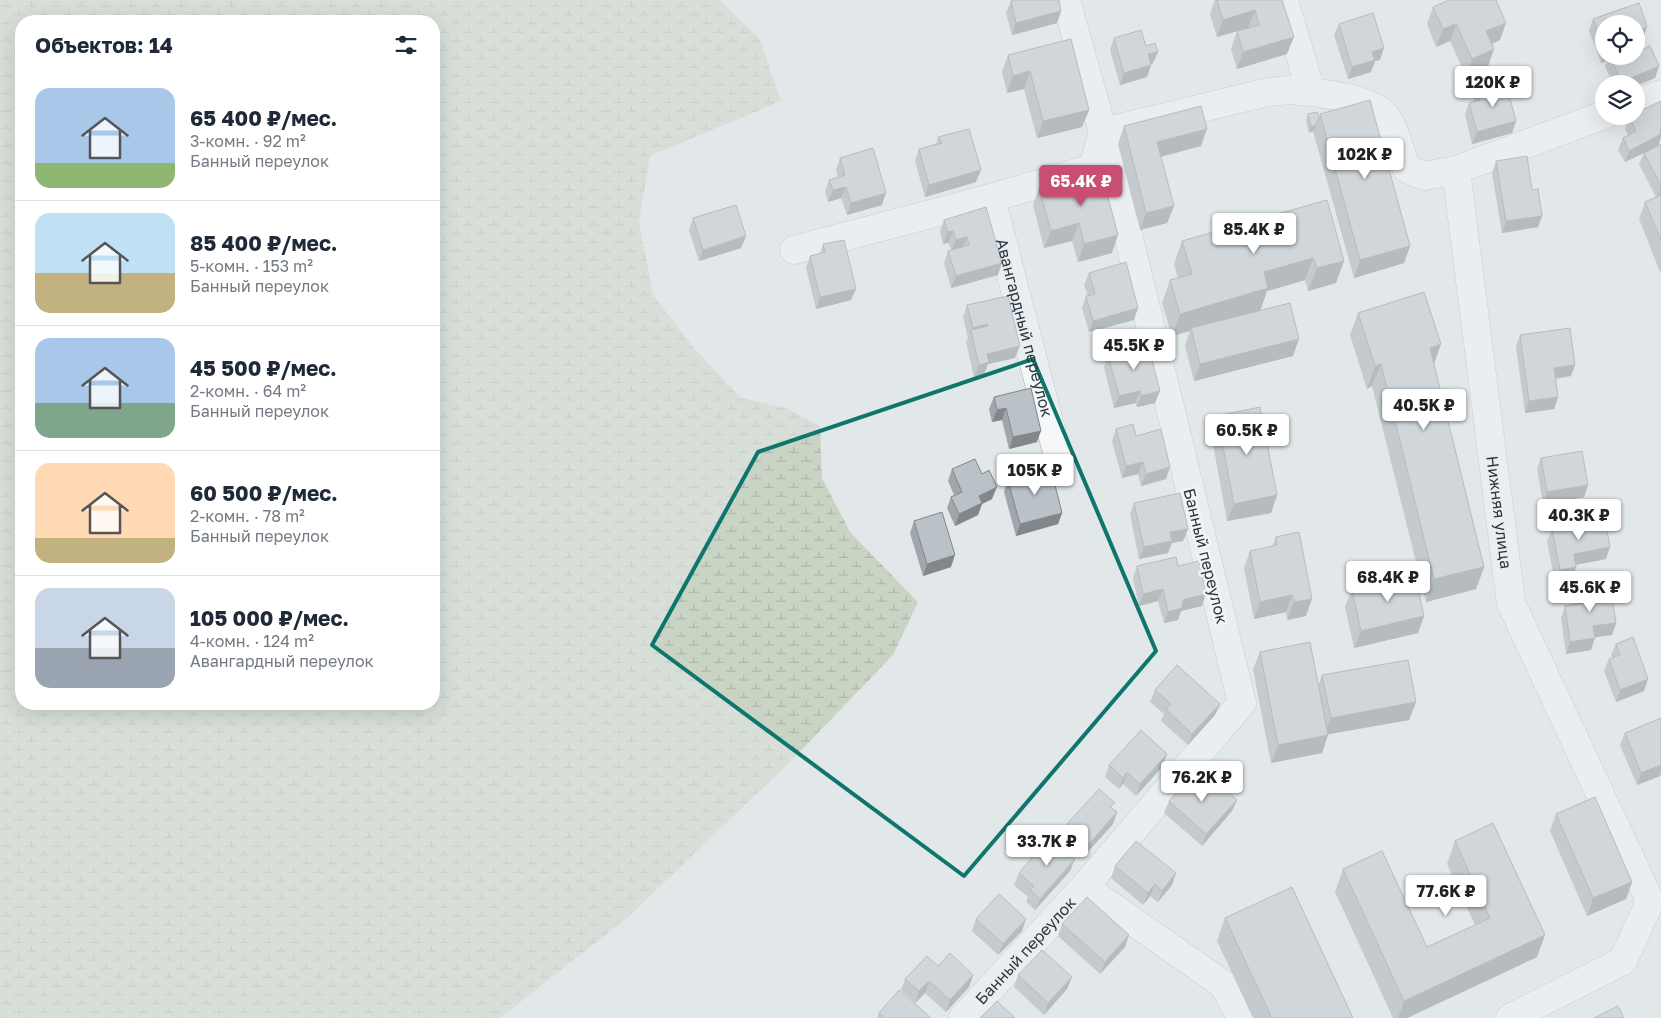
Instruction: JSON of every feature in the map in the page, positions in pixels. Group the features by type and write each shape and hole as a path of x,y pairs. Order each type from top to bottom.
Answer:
{"street":[{"name":"Банный переулок","path":"963,1018 1084,887 1242,703 1103,132 1066,0"},
{"path":"1284,0 1310,92"},
{"path":"794,250 991,198 1093,168 1103,132 1268,92 1290,90 1310,92 1348,98 1372,105 1388,119 1407,169 1424,176 1456,170 1595,118"},
{"path":"1645,100 1661,94"},
{"name":"Нижняя улица","path":"1456,170 1511,603 1650,901 1623,961 1510,1018"},
{"name":"Авангардный переулок","path":"991,198 1058,456"},
{"path":"1084,887 1224,985 1241,1018"}],"highlighted area":[{"path":"1033,359 1156,651 964,876 652,645 758,452"}],"green space":[{"path":"0,0 720,0 760,40 781,101 650,156 639,222 653,295 694,348 741,398 785,408 820,426 822,478 850,532 918,602 893,655 787,765 628,917 500,1018 0,1018"}],"building":[{"path":"1059,0 1061,11 1016,23 1011,1"},
{"path":"1217,0 1282,0 1294,37 1243,52 1237,31 1259,25 1255,10 1223,20"},
{"path":"1449,0 1496,0 1506,23 1486,31 1494,49 1472,59 1456,24 1443,29 1433,7"},
{"path":"1639,3 1643,15 1604,15"},
{"path":"1373,13 1384,48 1372,52 1375,60 1352,67 1339,24"},
{"path":"1141,30 1146,46 1155,43 1158,52 1148,54 1151,65 1124,73 1114,38"},
{"path":"1071,39 1089,110 1043,121 1030,71 1013,76 1008,55"},
{"path":"1650,46 1659,66 1638,75 1619,75 1614,65 1645,65 1645,48"},
{"path":"1506,83 1516,121 1477,132 1469,103 1480,100 1477,91"},
{"path":"1370,100 1410,246 1360,260 1320,114"},
{"path":"1661,101 1661,134 1629,151 1623,138 1636,131 1633,125 1645,125 1645,109"},
{"path":"1201,106 1207,129 1157,142 1174,206 1146,213 1124,126"},
{"path":"1317,112 1319,117 1316,125 1311,127 1308,114"},
{"path":"969,129 981,170 929,185 919,149 942,143 938,137"},
{"path":"1661,144 1661,186 1644,153"},
{"path":"873,148 886,193 851,203 846,187 833,190 829,180 845,175 840,158"},
{"path":"1527,156 1532,190 1538,189 1542,216 1506,221 1496,161"},
{"path":"1101,171 1118,235 1084,244 1079,223 1051,231 1039,188"},
{"path":"1661,195 1661,240 1645,202"},
{"path":"1327,200 1344,261 1317,268 1313,258 1264,272 1268,288 1180,314 1170,280 1192,274 1182,241"},
{"path":"736,205 746,236 703,250 693,218"},
{"path":"986,207 1002,263 956,276 948,251 969,245 967,237 956,240 953,231 948,232 944,220"},
{"path":"844,240 856,289 820,297 810,256 825,252 823,244"},
{"path":"1126,262 1138,308 1093,321 1086,296 1095,294 1089,273"},
{"path":"1424,292 1441,344 1430,348 1484,567 1434,579 1381,364 1375,366 1358,313"},
{"path":"1008,296 1020,346 987,354 989,362 979,365 971,330 988,326 988,324 973,328 967,305"},
{"path":"1290,303 1299,339 1200,364 1191,328"},
{"path":"1570,328 1575,365 1554,368 1558,397 1529,401 1520,335"},
{"path":"1148,344 1160,391 1141,396 1140,391 1119,396 1108,355"},
{"path":"1031,388 1041,431 1013,437 1006,408 997,410 994,397"},
{"path":"1260,407 1277,495 1234,504 1217,416"},
{"path":"1133,424 1136,436 1161,429 1170,467 1146,474 1143,462 1126,466 1116,429"},
{"path":"1582,451 1588,485 1547,492 1541,458"},
{"path":"975,459 982,474 989,470 997,487 979,496 982,503 959,514 951,497 962,492 952,469"},
{"path":"1051,469 1062,513 1020,524 1008,480"},
{"path":"1180,493 1188,529 1170,532 1172,541 1144,547 1134,503"},
{"path":"942,512 955,555 927,564 914,521"},
{"path":"1605,519 1610,547 1574,554 1576,567 1560,570 1552,529"},
{"path":"1299,532 1312,599 1294,602 1292,595 1260,602 1250,551 1277,545 1276,537"},
{"path":"1176,557 1178,566 1199,561 1206,594 1183,600 1182,608 1168,612 1163,589 1143,594 1137,566"},
{"path":"1415,575 1424,616 1361,631 1352,590"},
{"path":"1610,584 1616,623 1593,626 1595,638 1570,642 1565,606 1583,603 1581,589"},
{"path":"1633,637 1648,679 1620,690 1609,659 1620,655 1616,644"},
{"path":"1310,642 1328,735 1278,745 1260,652"},
{"path":"1408,660 1416,702 1331,718 1322,675"},
{"path":"1177,665 1220,704 1192,734 1166,709 1171,704 1155,690"},
{"path":"1661,718 1661,765 1641,773 1625,733"},
{"path":"1141,730 1167,754 1140,784 1127,772 1123,778 1109,765"},
{"path":"1193,773 1213,791 1219,784 1237,800 1206,834 1169,801"},
{"path":"1099,789 1115,803 1110,807 1117,812 1089,844 1067,824"},
{"path":"1595,797 1632,882 1593,898 1556,814"},
{"path":"1493,823 1545,935 1404,1001 1343,869 1382,851 1427,947 1490,918 1455,841"},
{"path":"1050,837 1075,859 1040,899 1030,890 1034,886 1019,873"},
{"path":"1136,841 1176,873 1162,891 1155,884 1148,893 1115,866"},
{"path":"1292,887 1353,1018 1272,1018 1225,918"},
{"path":"999,894 1026,919 1003,944 976,919"},
{"path":"1087,897 1129,935 1105,962 1062,924"},
{"path":"1042,950 1072,977 1048,1003 1018,975"},
{"path":"950,953 973,975 950,1000 929,981 919,991 905,979 927,956 938,966"},
{"path":"899,990 931,1018 885,1018 879,1013"},
{"path":"997,1001 1015,1018 980,1018"},
{"path":"1618,1006 1624,1018 1594,1018"}]}
